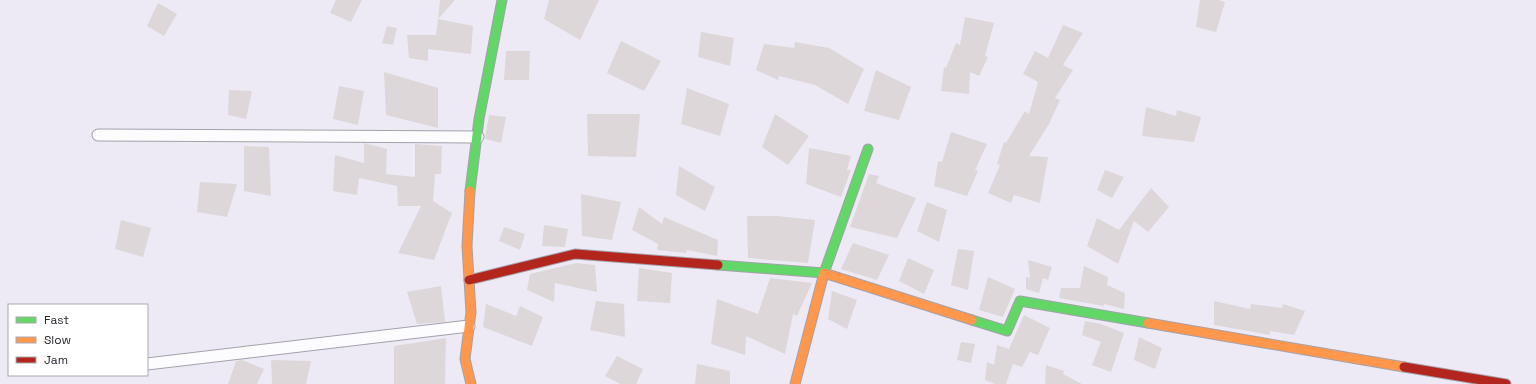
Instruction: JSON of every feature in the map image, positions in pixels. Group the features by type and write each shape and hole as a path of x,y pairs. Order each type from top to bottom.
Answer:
{"street":[{"path":"471,384 465,358 471,312 467,246 468,203 478,137 479,119 502,0"},
{"path":"98,135 478,137"},
{"path":"795,384 824,273 868,149"},
{"path":"469,280 575,254 824,273 1007,331 1020,301 1506,384"},
{"path":"148,364 469,326"}],"building":[{"path":"336,0 362,0 351,22 330,13"},
{"path":"440,0 455,0 438,19"},
{"path":"549,0 599,0 580,40 544,19"},
{"path":"1200,0 1218,0 1225,2 1216,32 1196,27"},
{"path":"158,3 177,14 164,36 147,26"},
{"path":"965,17 994,23 985,56 988,57 979,76 970,72 969,94 941,91 944,67 946,68 956,43 960,45"},
{"path":"438,19 473,26 471,54 428,49 428,61 409,58 407,35 436,35"},
{"path":"1063,25 1083,33 1063,65 1073,70 1055,98 1060,100 1049,124 1029,156 1048,157 1040,203 1014,195 1011,203 988,193 1000,165 997,164 1004,142 1006,143 1025,111 1029,114 1038,82 1023,74 1035,51 1048,58"},
{"path":"387,26 397,28 393,45 382,43"},
{"path":"701,32 734,38 730,66 698,57"},
{"path":"621,41 661,61 644,91 607,73"},
{"path":"795,42 829,48 864,69 848,104 815,85 779,76 778,80 756,70 764,44 794,48"},
{"path":"506,51 530,51 529,80 504,80"},
{"path":"876,70 911,87 899,120 864,111"},
{"path":"384,72 438,88 438,128 386,115"},
{"path":"339,86 364,91 358,125 333,119"},
{"path":"687,88 729,104 720,136 681,124"},
{"path":"229,90 252,91 246,119 228,115"},
{"path":"1146,107 1176,116 1177,110 1201,117 1194,142 1142,136"},
{"path":"587,114 640,114 636,157 588,156"},
{"path":"775,114 809,136 788,165 762,147"},
{"path":"489,115 506,117 501,143 485,139"},
{"path":"951,132 987,144 975,170 978,171 967,196 934,186 938,161 942,162"},
{"path":"364,143 387,149 386,174 415,177 415,144 442,146 441,174 435,174 433,201 452,213 434,260 398,253 421,206 398,206 397,186 359,178 357,195 333,191 335,155 364,163"},
{"path":"244,146 269,147 271,196 244,191"},
{"path":"809,148 851,156 847,170 851,170 841,197 806,184"},
{"path":"679,166 715,187 705,211 676,195"},
{"path":"1105,170 1124,177 1112,198 1097,190"},
{"path":"869,174 879,176 876,183 916,198 897,238 850,227"},
{"path":"200,182 237,184 227,217 197,212"},
{"path":"1151,188 1169,207 1148,232 1134,221 1118,264 1087,246 1097,218 1119,230"},
{"path":"581,194 621,202 612,240 582,236"},
{"path":"927,202 947,210 939,242 917,231"},
{"path":"639,207 662,224 664,217 718,240 717,256 687,250 686,253 657,250 658,244 632,230"},
{"path":"747,216 777,216 815,220 808,263 748,258"},
{"path":"121,220 151,228 143,257 115,249"},
{"path":"544,225 568,229 565,247 542,246"},
{"path":"504,227 525,234 520,250 499,241"},
{"path":"853,243 889,255 877,280 841,269"},
{"path":"958,249 974,251 968,290 951,285"},
{"path":"908,258 934,270 924,294 899,281"},
{"path":"1028,260 1052,267 1048,280 1043,278 1039,293 1026,289 1026,277 1030,278"},
{"path":"576,263 595,265 597,292 555,283 554,302 527,290 530,274"},
{"path":"1084,266 1108,277 1107,285 1125,293 1124,309 1104,304 1104,306 1059,298 1061,288 1080,288"},
{"path":"639,268 672,273 670,303 637,301"},
{"path":"988,277 1015,289 1003,317 979,310"},
{"path":"770,278 812,283 797,316 793,314 785,354 746,336 745,355 711,344 717,299 758,314"},
{"path":"441,286 445,322 417,324 407,292"},
{"path":"832,291 857,300 847,329 828,319"},
{"path":"596,301 624,304 625,337 590,330"},
{"path":"1214,301 1250,309 1251,304 1282,308 1283,304 1305,311 1294,335 1270,331 1270,335 1214,325"},
{"path":"486,304 516,316 520,306 543,317 532,346 483,327"},
{"path":"1024,315 1050,328 1038,355 1030,352 1022,367 1013,364 1006,384 995,384 985,380 987,362 994,365 997,345 1009,349"},
{"path":"1085,321 1101,324 1124,333 1111,372 1092,365 1101,342 1082,335"},
{"path":"1139,337 1162,348 1155,369 1134,360"},
{"path":"446,338 445,384 394,384 394,346"},
{"path":"961,342 975,344 971,363 957,360"},
{"path":"617,356 643,369 636,384 620,384 605,376"},
{"path":"242,360 264,369 257,384 228,384 236,361"},
{"path":"271,360 311,361 306,384 272,384"},
{"path":"697,364 730,371 730,384 695,384"},
{"path":"1046,365 1064,371 1063,374 1082,384 1045,384"}],"traffic: fast":[{"path":"470,191 479,119 502,0"},
{"path":"718,265 824,273 868,149"},
{"path":"972,320 1007,331 1020,301 1148,323"}],"traffic: slow":[{"path":"470,191 467,246 471,312 465,359 471,384"},
{"path":"795,384 824,273 972,320"},
{"path":"1148,323 1404,367"}],"traffic: jam":[{"path":"469,280 575,254 718,265"},
{"path":"1404,367 1506,384"}]}
